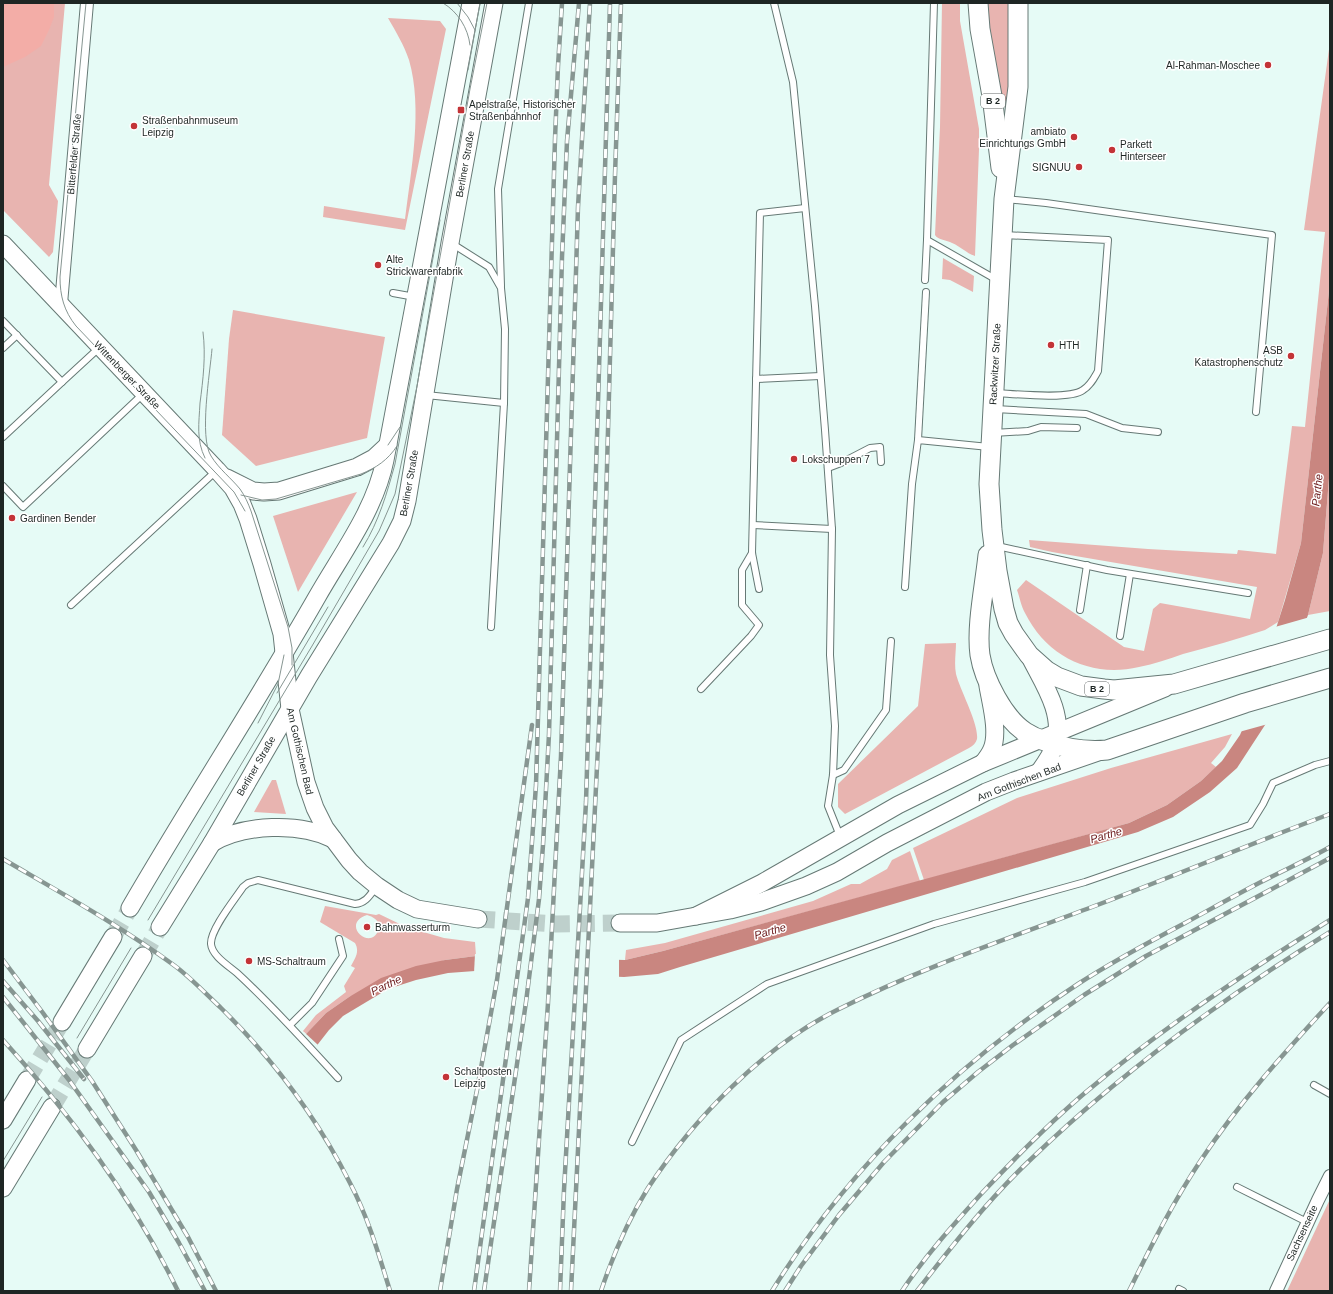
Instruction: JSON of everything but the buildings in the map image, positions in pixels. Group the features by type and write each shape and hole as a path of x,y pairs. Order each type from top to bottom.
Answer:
{"main road":[{"path":"130,908 284,655 369,507 382,474 471,3"},
{"name":"Berliner Straße","path":"160,927 212,843 309,676 398,530 407,500 450,243 494,3"},
{"name":"Rackwitzer Straße","path":"978,3 980,29 992,96 1004,199"},
{"name":"Rackwitzer Straße","path":"1018,3 1018,87 1004,199 989,484 992,538 1000,590 1008,623 1014,634 1029,655 1046,670 1057,677 1087,687 1114,690 1174,684"},
{"name":"Wittenberger Straße","path":"3,244 219,472 236,493 245,511 281,630 284,655"},
{"path":"219,472 245,488 253,491 279,491 357,467 371,460 388,445"},
{"name":"Rackwitzer Straße","path":"992,538 979,641 981,660 986,680 998,700 1017,725 1027,734 1051,739 1074,750 1107,750"},
{"name":"Am Gothischen Bad","path":"696,916 762,883 898,805 983,763 1051,739 1174,684 1330,639"},
{"name":"Am Gothischen Bad","path":"284,655 290,709 308,791 321,821 333,839 360,872 398,900 417,909 478,919"},
{"path":"1029,655 1056,714 1051,739 1039,772"},
{"name":"Am Gothischen Bad","path":"620,924 658,923 730,910 761,902 806,886 837,872 887,843 956,807 997,788 1039,772 1245,703 1330,678"},
{"path":"983,763 993,748 994,734 993,718 986,680"},
{"path":"212,843 220,838 235,834 258,829 277,828 310,831 333,839"},
{"path":"62,1022 113,937"},
{"path":"86,1049 143,956"},
{"path":"3,1120 28,1080"},
{"path":"3,1188 52,1107"}],"street":[{"name":"Bitterfelder Straße","path":"61,304 86,3"},
{"name":"Sachsenseite","path":"1276,1291 1307,1222 1330,1176"}],"lane":[{"path":"491,627 504,403 505,329 501,288 498,189 529,3"},
{"path":"774,3 793,82 828,468 832,530 830,655 835,726 833,775 828,806 840,837"},
{"path":"925,280 934,3"},
{"path":"1004,199 1046,203 1272,235 1256,412"},
{"path":"759,588 752,553 760,213 805,208"},
{"path":"993,401 1065,395 1082,391 1092,382 1098,371 1108,240 1002,234"},
{"path":"927,240 1000,281"},
{"path":"450,243 489,268 501,288"},
{"path":"906,587 912,484 918,440 926,292"},
{"path":"393,293 416,297"},
{"path":"3,320 62,382"},
{"path":"3,348 17,335"},
{"path":"3,437 100,347"},
{"path":"756,379 820,376"},
{"path":"3,486 23,507 144,393"},
{"path":"424,395 504,403"},
{"path":"993,401 1086,414 1122,428 1158,432"},
{"path":"918,440 991,440 1041,427 1077,428"},
{"path":"828,468 870,448 880,447 881,462"},
{"path":"71,605 219,472"},
{"path":"753,525 832,530"},
{"path":"992,538 1087,565 1130,574 1248,593"},
{"path":"701,689 751,636 759,625 742,605 742,570 752,553"},
{"path":"1080,610 1087,565"},
{"path":"1120,636 1130,574"},
{"path":"833,775 844,770 886,710 891,641"},
{"path":"632,1142 681,1040 767,984 934,924 1085,882 1250,824 1263,804 1273,784 1315,765 1330,761"},
{"path":"338,1078 290,1025 238,974 215,954 211,945 214,930 243,887 248,883 258,880 355,904 360,904 366,900 377,886"},
{"path":"290,1025 312,1003 343,956 339,938"},
{"path":"1314,1085 1330,1094"},
{"path":"1237,1187 1307,1222"}],"shaded area":[{"path":"3,3 65,3 49,185 58,201 53,252 49,257 3,210"},
{"path":"3,3 54,3 54,17 41,46 25,57 3,67"},
{"path":"942,3 960,3 960,21 979,129 975,256 955,244 938,238 935,235 940,127"},
{"path":"985,3 1011,3 1009,98 1005,101 1001,97"},
{"path":"388,18 440,21 446,29 405,230 323,217 324,206 405,219 413,160 415,98 409,60"},
{"path":"1330,42 1330,282 1301,543 1278,622 1265,630 1139,667 1121,670 1104,669 1072,661 1045,642 1025,613 1017,590 1026,580 1124,647 1144,651 1153,609 1160,603 1250,619 1257,587 1052,552 1030,547 1029,540 1148,549 1237,554 1238,550 1276,554 1292,426 1305,427 1325,232 1304,230"},
{"path":"943,258 974,276 973,292 950,280 942,279"},
{"path":"233,310 385,337 367,438 256,466 222,435 229,339"},
{"path":"1330,466 1330,611 1308,615 1323,553"},
{"path":"357,492 298,592 273,516"},
{"path":"956,643 956,674 975,725 977,739 975,743 969,748 845,814 838,807 838,784 918,706 925,644"},
{"path":"1232,734 1225,747 1211,763 1216,767 1201,781 1167,805 1129,823 924,880 913,848 1017,798 1111,768"},
{"path":"272,780 276,780 286,814 254,812"},
{"path":"910,851 920,881 625,960 626,950 665,943 813,901 851,884 860,884 887,869 892,860"},
{"path":"325,906 376,915 379,914 406,927 444,938 475,942 476,956 445,960 349,997 326,1013 306,1034 303,1031 316,1015 346,992 344,986 355,968 351,966 357,952 355,943 320,922","holes":["367,915 377,920 379,928 374,936 369,938 359,934 356,924 359,919"]},
{"path":"1330,1199 1330,1291 1287,1291"}],"water":[{"name":"Parthe","path":"1330,282 1330,466 1323,553 1308,615 1271,714 1237,768 1210,792 1173,817 1138,832 658,974 624,977 475,971 448,973 416,980 388,989 343,1016 329,1030 125,1291 306,1034 326,1013 381,978 416,966 476,956 625,960 663,951 1129,823 1167,805 1201,781 1222,761 1240,735 1250,711 1285,600 1301,543"}],"pier":[{"path":"1310,617 1268,724 1239,732 1249,710 1275,627"},
{"path":"475,954 619,958 619,979 474,973"},
{"path":"304,1032 318,1045 146,1291 123,1291"}],"tunnel":[{"path":"113,937 130,908"},
{"path":"478,919 556,924 620,923"},
{"path":"143,956 160,927"},
{"path":"27,1080 62,1022"},
{"path":"52,1107 87,1049"}],"tram line":[{"path":"86,3 60,277 64,303 68,315 76,326 234,492 245,511"},
{"path":"443,3 458,16 465,27 470,45"},
{"path":"457,3 468,17 475,30"},
{"path":"468,70 480,3"},
{"path":"148,920 379,531 395,494 417,386 470,89 487,3"},
{"path":"363,547 378,517 386,496 395,464 440,220"},
{"path":"203,332 204,359 200,403 199,438 205,458"},
{"path":"212,349 206,404 206,435 208,447 214,461 240,489 250,508 288,627 292,648 292,665"},
{"path":"388,445 400,427"},
{"path":"241,495 262,500 276,499 361,474 381,463 397,446"},
{"path":"277,693 328,607"},
{"path":"258,723 278,684 284,655"},
{"path":"77,1038 131,948"},
{"path":"3,1161 42,1097"}],"railway":[{"path":"474,1291 528,898 536,785 555,139 562,3"},
{"path":"484,1291 526,1002 539,899 543,845 549,734 562,257 567,141 579,3"},
{"path":"529,1291 548,1003 561,756 578,207 590,3"},
{"path":"560,1291 564,1190 586,802 610,3"},
{"path":"571,1291 601,686 621,3"},
{"path":"440,1291 457,1189 497,980 532,725"},
{"path":"601,1291 611,1264 634,1213 648,1188 666,1162 709,1110 733,1086 758,1063 811,1024 870,994 933,967 1122,896 1330,814"},
{"path":"772,1291 802,1246 835,1202 870,1161 908,1121 948,1083 990,1048 1033,1015 1104,968 1240,893 1330,847"},
{"path":"785,1291 801,1266 839,1215 884,1162 943,1102 978,1072 1013,1045 1084,995 1146,956 1330,858"},
{"path":"3,859 69,897 175,966 220,1007 258,1047 276,1068 308,1112 337,1158 350,1183 373,1236 390,1291"},
{"path":"902,1291 950,1228 1032,1141 1072,1104 1115,1068 1174,1023 1236,980 1330,920"},
{"path":"917,1291 957,1240 999,1191 1029,1161 1099,1097 1212,1010 1290,957 1330,932"},
{"path":"3,960 92,1081 136,1150 188,1237 216,1291"},
{"path":"3,981 38,1021 84,1079"},
{"path":"3,997 69,1080 149,1192 205,1291"},
{"path":"1129,1291 1172,1208 1215,1139 1262,1079 1330,1003"},
{"path":"3,1040 53,1098 100,1160 141,1224 178,1291"}],"place":[{"name":"Al-Rahman-Moschee","path":"1268,65"},
{"name":"Apelstraße, Historischer Straßenbahnhof","path":"461,110"},
{"name":"Straßenbahnmuseum Leipzig","path":"134,126"},
{"name":"ambiato Einrichtungs GmbH","path":"1074,137"},
{"name":"Parkett Hinterseer","path":"1112,150"},
{"name":"SIGNUU","path":"1079,167"},
{"name":"Alte Strickwarenfabrik","path":"378,265"},
{"name":"HTH","path":"1051,345"},
{"name":"ASB Katastrophenschutz","path":"1291,356"},
{"name":"Lokschuppen 7","path":"794,459"},
{"name":"Gardinen Bender","path":"12,518"},
{"name":"Bahnwasserturm","path":"367,927"},
{"name":"MS-Schaltraum","path":"249,961"},
{"name":"Schaltposten Leipzig","path":"446,1077"}]}
